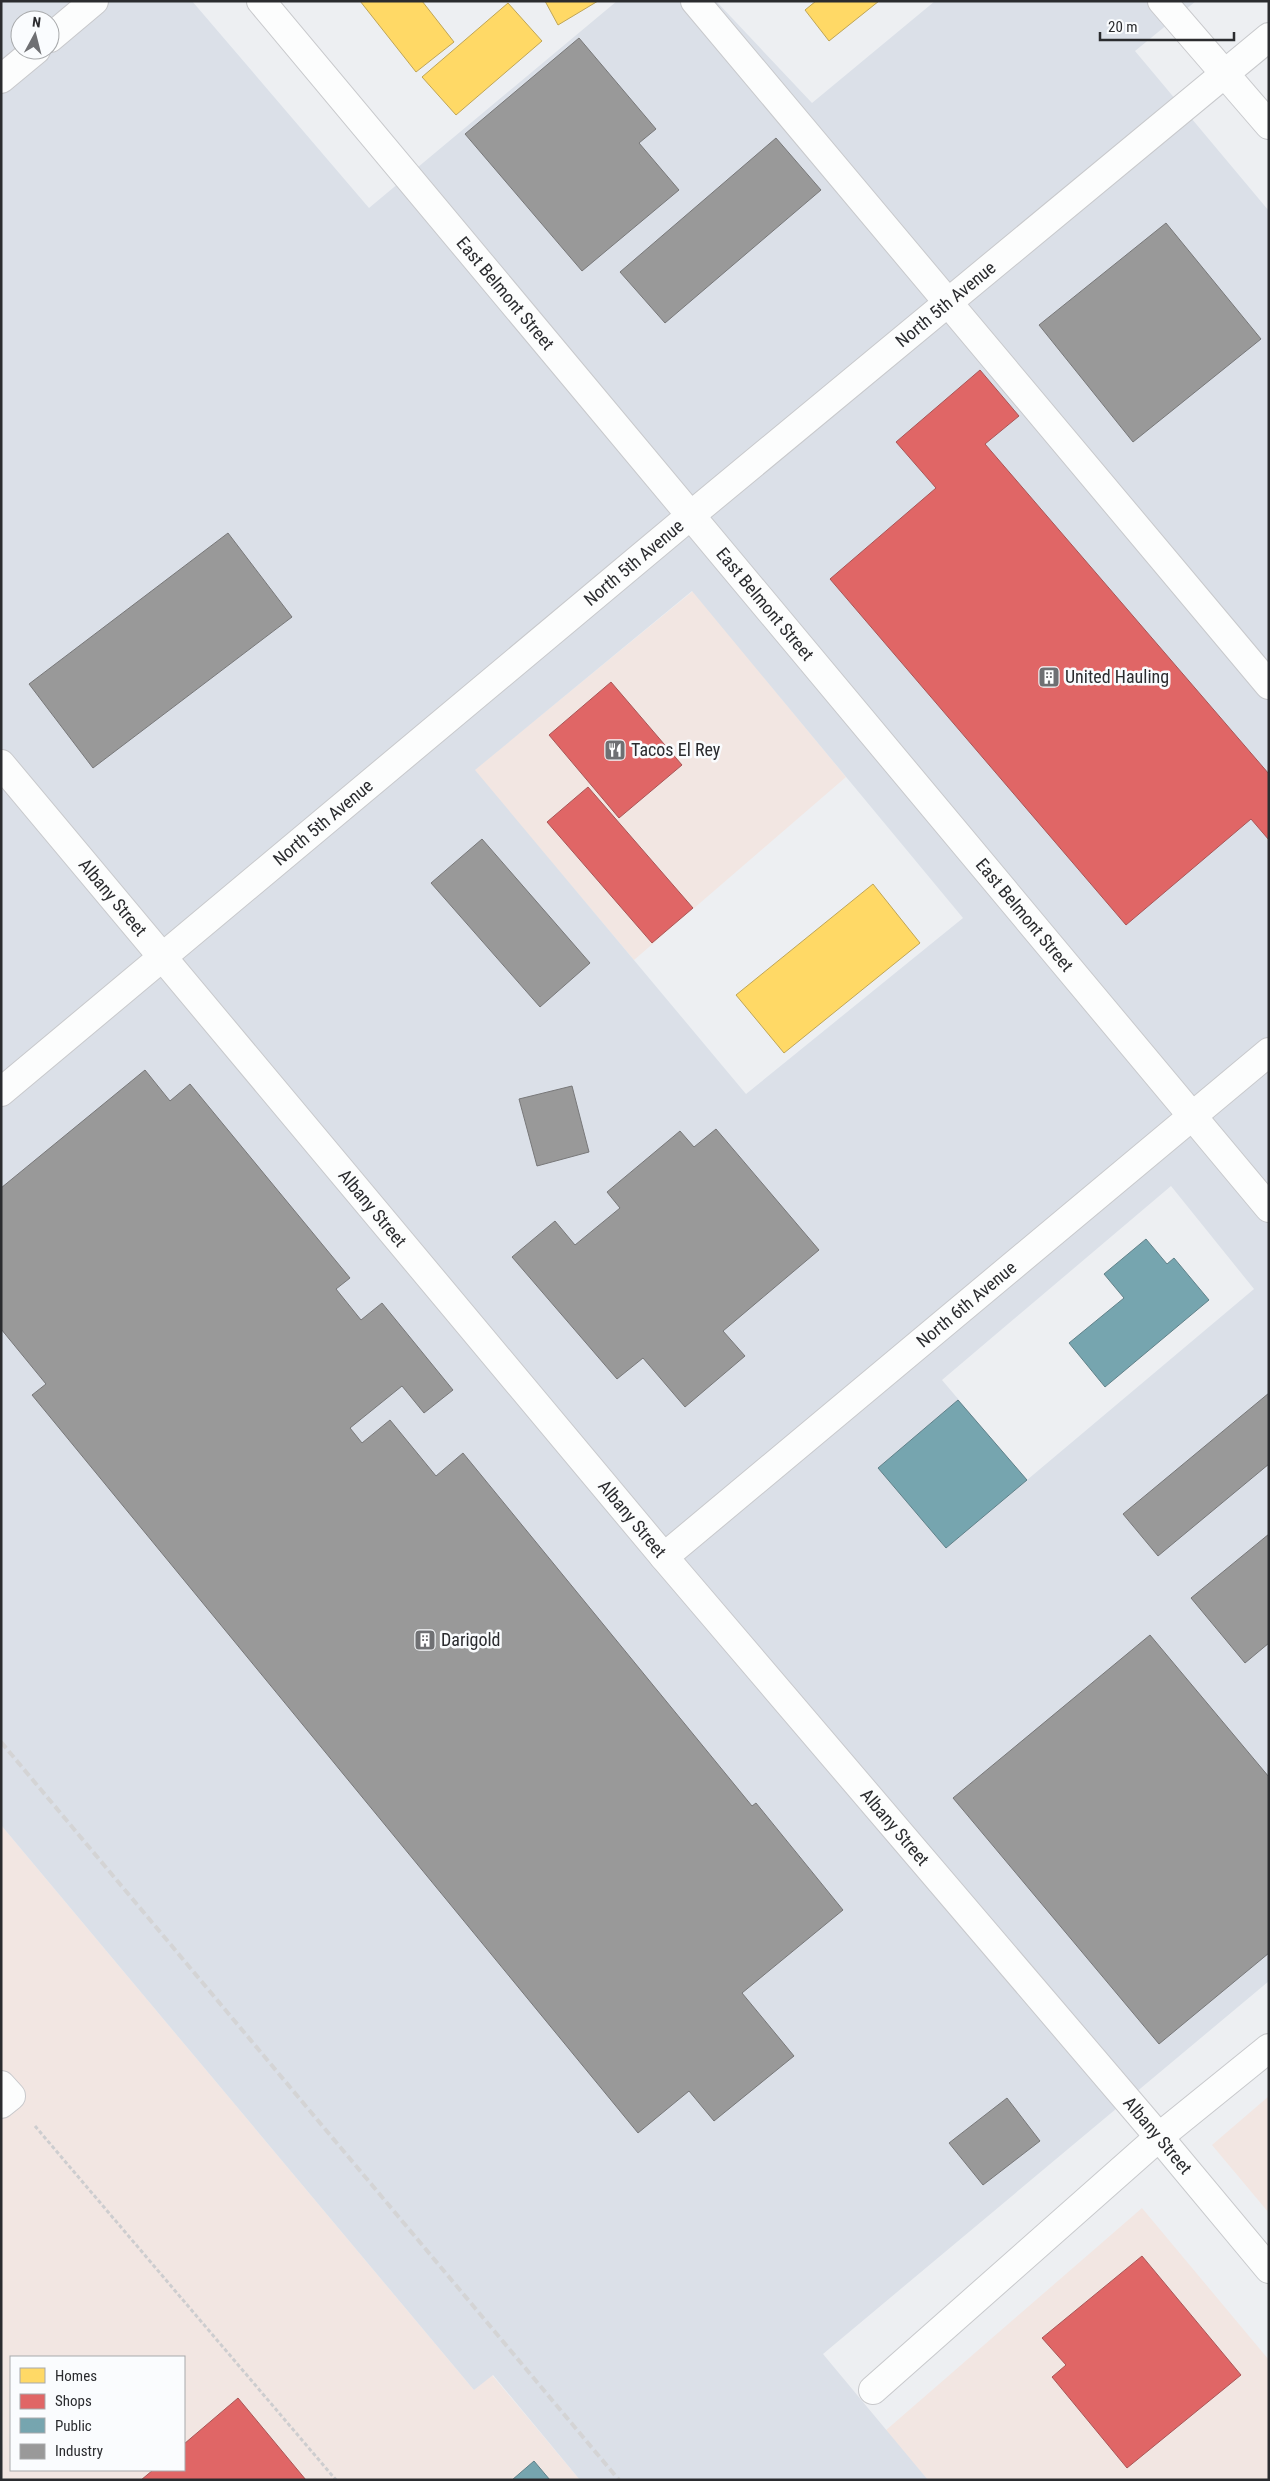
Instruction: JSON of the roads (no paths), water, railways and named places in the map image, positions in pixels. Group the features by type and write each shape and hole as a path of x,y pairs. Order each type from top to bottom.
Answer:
{"street":[{"path":"60,30 94,1"},
{"name":"East Belmont Street","path":"261,1 1269,1208"},
{"path":"695,1 1269,685"},
{"path":"1162,1 1269,125"},
{"name":"North 5th Avenue","path":"1,1092 690,516 1269,37"},
{"path":"1,79 24,60"},
{"name":"Albany Street","path":"1,764 664,1557 1159,2137 1269,2269"},
{"name":"North 6th Avenue","path":"664,1557 1269,1052"},
{"path":"874,2390 1159,2137 1269,2048"}],"railway":[{"path":"1,1742 619,2480"}],"place":[{"name":"United Hauling","path":"1049,677"},
{"name":"Tacos El Rey","path":"615,750"},
{"name":"Darigold","path":"425,1640"}]}
